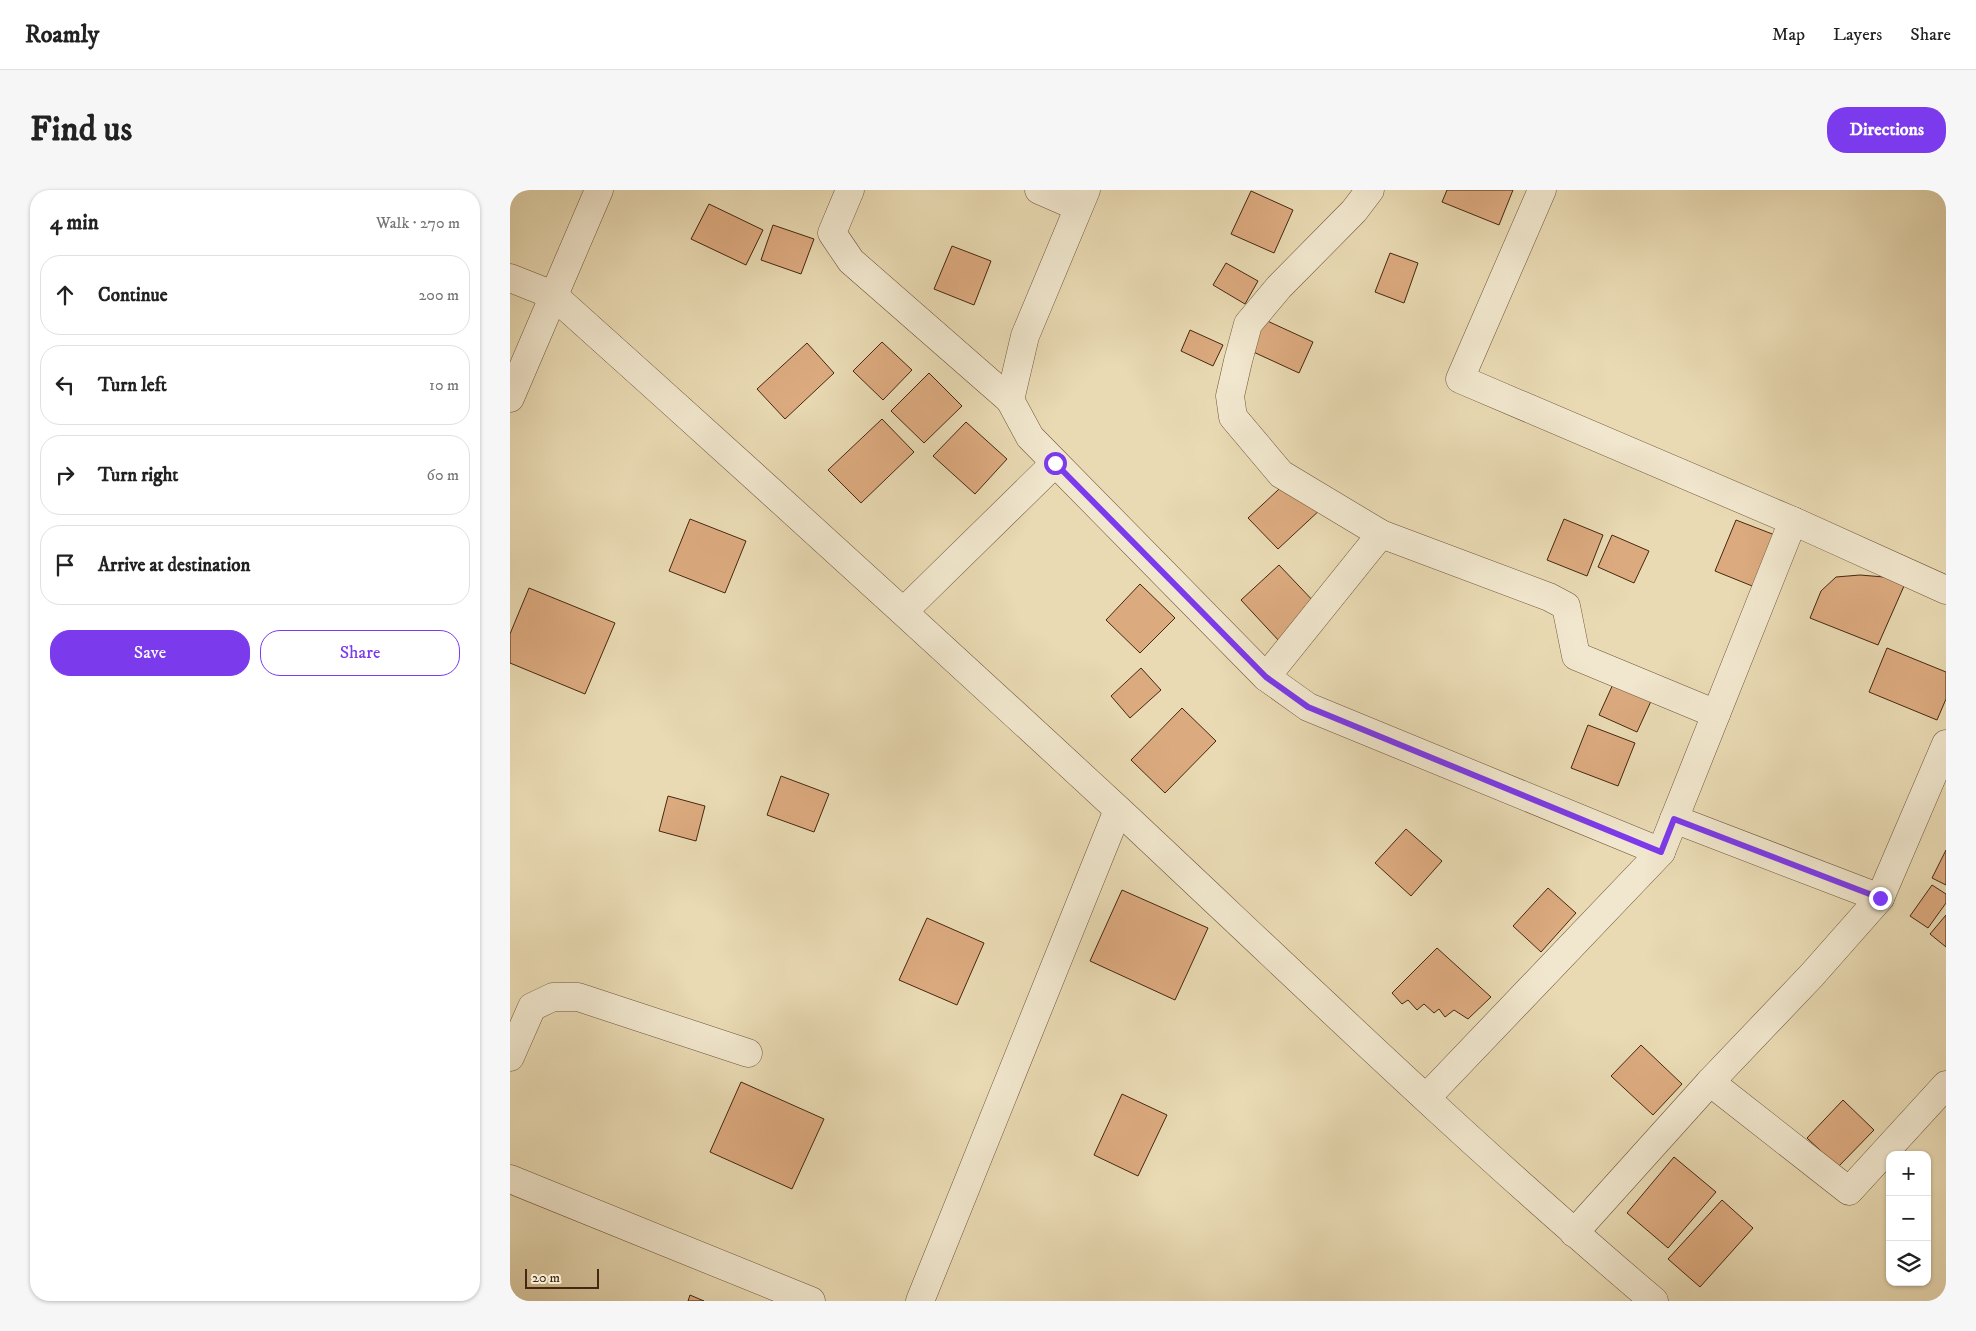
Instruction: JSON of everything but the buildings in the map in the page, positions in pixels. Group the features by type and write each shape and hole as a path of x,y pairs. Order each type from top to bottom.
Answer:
{"street":[{"path":"510,398 599,190"},
{"path":"850,190 832,233 851,261 1010,400 1030,437 1266,677 1308,707 1661,852"},
{"path":"1010,400 1025,336 1082,199 1039,190"},
{"path":"1370,190 1354,211 1279,286 1248,324 1230,396 1233,417 1281,474 1381,534 1566,606 1576,656 1716,714"},
{"path":"1542,190 1460,379 1793,521 1946,590"},
{"path":"510,278 553,295 904,611 1426,1098 1574,1233 1654,1301"},
{"path":"904,611 1055,463"},
{"path":"1426,1098 1661,852 1793,521"},
{"path":"1266,677 1381,534"},
{"path":"1574,1233 1710,1082 1812,975 1880,898 1944,757"},
{"path":"920,1301 1118,810"},
{"path":"1674,819 1880,898"},
{"path":"510,1057 532,1006 553,997 578,997 748,1053"},
{"path":"1710,1082 1849,1191 1946,1085"},
{"path":"510,1179 810,1301"}],"route":[{"path":"1055,463 1266,677 1308,707 1661,852 1674,819 1880,898"}]}
